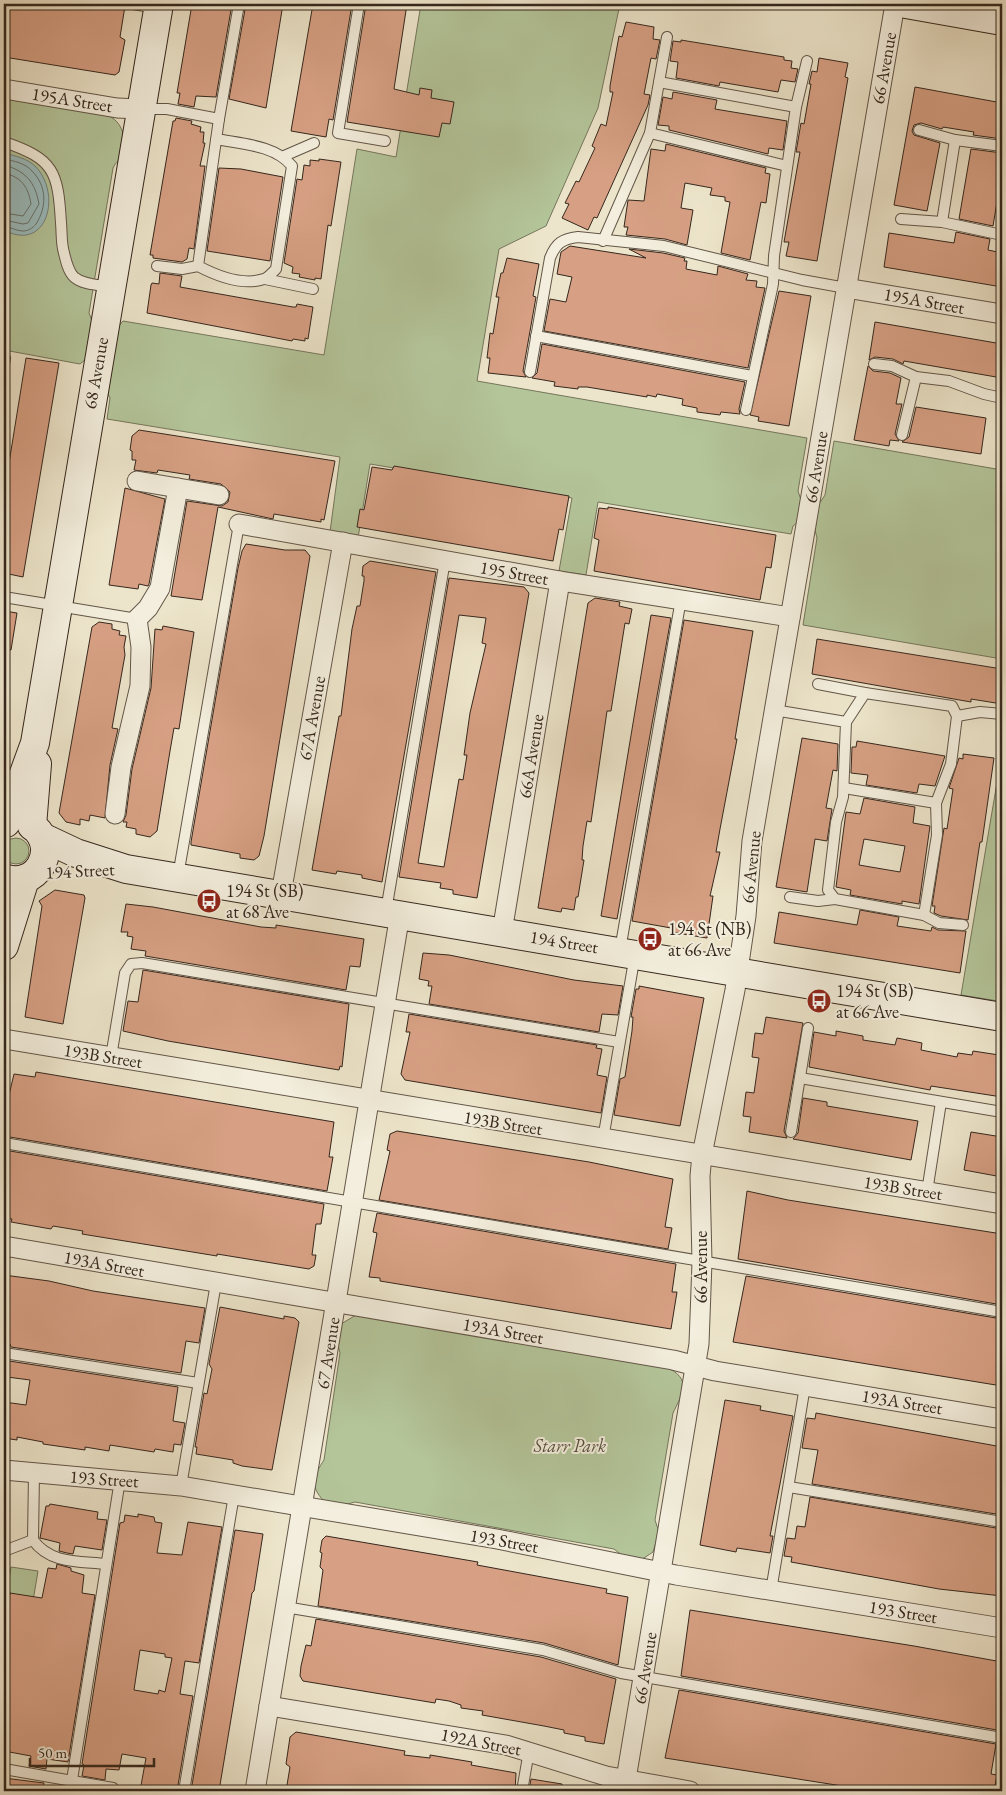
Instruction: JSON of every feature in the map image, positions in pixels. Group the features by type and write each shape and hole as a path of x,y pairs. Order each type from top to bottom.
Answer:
{"street":[{"name":"66 Avenue","path":"625,1786 700,1327 702,1262 700,1176 702,1155 738,972 746,916 752,841 895,4"},
{"path":"906,4 1002,20"},
{"name":"68 Avenue","path":"21,877 42,865 46,855 21,827 37,771 35,743 142,109 150,5"},
{"name":"195A Street","path":"4,89 116,108 142,109"},
{"name":"195A Street","path":"846,288 1002,314"},
{"path":"137,481 219,495"},
{"path":"115,814 121,767 140,686 141,647 137,618 148,608 160,588 178,488"},
{"name":"195 Street","path":"238,524 560,581 790,617"},
{"name":"67A Avenue","path":"281,894 343,542"},
{"name":"66A Avenue","path":"502,932 560,581"},
{"name":"194 Street","path":"21,827 63,848 126,869"},
{"name":"194 Street","path":"21,877 53,869 126,869 1002,1017"},
{"path":"4,946 21,877"},
{"name":"67 Avenue","path":"256,1791 370,1101 385,1003 393,913"},
{"name":"193B Street","path":"4,1040 1002,1204"},
{"name":"193A Street","path":"4,1246 673,1360 695,1366 805,1386 1002,1419"},
{"name":"193 Street","path":"4,1470 181,1486 234,1494 497,1539 660,1572 1002,1628"},
{"name":"192A Street","path":"269,1706 506,1744 625,1786 690,1791"}],"lane":[{"path":"198,266 218,118 239,4"},
{"path":"359,4 338,133 385,141"},
{"path":"603,241 650,133 667,37"},
{"path":"746,410 773,272 796,106 807,61"},
{"path":"659,82 796,106"},
{"path":"142,109 167,109 218,118"},
{"path":"920,130 954,140 1002,146"},
{"path":"650,133 787,166"},
{"path":"216,139 267,149 284,156 292,166 276,269 265,279"},
{"path":"942,222 954,140"},
{"path":"4,142 28,150 49,165 57,182 62,249 66,263 74,277 83,282 111,287"},
{"path":"284,156 314,143"},
{"path":"901,220 942,222 1002,236"},
{"path":"530,372 550,258 555,246 564,239 664,246 846,288"},
{"path":"157,266 182,269 198,266 214,274 236,280 265,279 313,289"},
{"path":"536,336 752,376"},
{"path":"874,364 892,366 916,377 950,381 1002,398"},
{"path":"902,435 916,377"},
{"path":"178,877 238,524"},
{"path":"393,913 445,560"},
{"path":"4,597 137,618"},
{"path":"603,1139 619,1042 627,953 680,599"},
{"path":"818,684 952,706 958,716 951,764 936,803 937,835 924,915"},
{"path":"835,899 828,890 836,822 844,788 846,722 865,693"},
{"path":"774,710 846,722"},
{"path":"958,716 980,712 1002,714"},
{"path":"844,788 936,803"},
{"path":"790,897 818,901 835,899 924,915 939,923 963,925"},
{"path":"111,1057 125,973 131,964 142,963 619,1042"},
{"path":"791,1132 808,1028"},
{"path":"800,1078 1002,1112"},
{"path":"927,1192 941,1102"},
{"path":"4,1144 1002,1312"},
{"path":"181,1486 216,1283"},
{"path":"4,1353 198,1383"},
{"path":"771,1591 805,1386"},
{"path":"34,1473 33,1540 41,1551 58,1559 106,1564"},
{"path":"72,1780 120,1480"},
{"path":"789,1487 1002,1522"},
{"path":"184,1791 234,1494"},
{"path":"4,1551 33,1540"},
{"path":"286,1607 529,1648 620,1673 1002,1738"},
{"path":"522,1791 529,1751"},
{"path":"4,1769 114,1788"}],"green space":[{"path":"421,4 620,4 598,108 546,226 499,249 477,381 807,438 798,491 801,500 798,522 793,526 791,534 598,502 586,575 559,571 572,498 370,464 358,538 330,532 340,457 107,419 110,398 107,392 117,328 123,321 324,355 357,149 396,157"},
{"path":"4,97 109,116 118,123 123,134 124,146 113,168 89,313 93,323 86,359 80,364 4,350"},
{"path":"834,441 1002,470 1002,659 803,625 817,538 815,530 819,504 825,495"},
{"path":"1002,753 1002,978 998,1001 961,995"},
{"path":"16,838 25,842 29,851 25,860 16,864 7,860 3,851 7,842"},
{"name":"Starr Park","path":"356,1315 666,1367 674,1372 680,1377 683,1387 673,1413 655,1520 659,1532 653,1552 641,1560 623,1556 614,1549 355,1502 344,1505 324,1501 316,1490 315,1480 324,1460 340,1353 338,1345 341,1324"},
{"path":"11,1567 38,1571 33,1601 6,1597"}],"water":[{"path":"4,153 29,161 36,167 44,179 49,205 46,218 40,228 31,234 19,235 4,230"}],"building":[{"path":"4,4 111,4 125,6 120,37 125,40 119,72 115,75 4,57"},
{"path":"192,4 232,4 216,97 196,96 194,107 178,104 180,93 177,93"},
{"path":"246,4 283,4 266,108 229,99"},
{"path":"313,4 352,4 333,120 329,119 326,137 291,131"},
{"path":"366,4 407,4 394,89 419,95 420,88 432,90 431,98 454,102 450,124 442,123 439,137 347,122"},
{"path":"626,22 654,27 653,39 660,40 656,59 651,58 644,94 650,95 648,105 597,218 594,217 588,230 562,218 569,204 565,203 576,181 579,182 595,148 592,146 601,124 606,126 613,92 610,92 610,86 619,36 622,37"},
{"path":"681,40 784,57 784,60 792,61 791,68 798,69 795,82 781,80 778,92 720,82 719,86 676,78 678,62 670,61 673,41 681,42"},
{"path":"819,58 848,63 845,77 848,78 817,261 786,256 789,242 784,242 800,152 796,152 801,123 804,124 812,71 817,72"},
{"path":"915,87 1002,103 1002,139 973,135 974,132 943,127 942,129 921,123 914,125 912,131 914,135 940,143 927,211 894,205"},
{"path":"673,92 717,100 715,109 787,121 783,150 769,148 768,154 669,130 669,126 658,125 663,97 672,99"},
{"path":"176,118 192,121 191,124 201,127 200,132 204,132 203,143 205,143 200,166 205,166 194,249 189,248 187,259 182,262 153,258 153,255 150,255 173,121"},
{"path":"666,144 766,168 765,173 770,174 766,203 761,202 750,260 721,253 730,202 725,201 725,197 710,195 712,188 685,183 681,208 693,210 687,245 665,239 626,235 628,227 624,227 628,200 644,201 651,149 665,151"},
{"path":"971,149 1002,153 1002,171 993,226 959,219"},
{"path":"319,159 341,162 331,226 328,225 321,279 315,278 315,280 299,277 300,274 292,273 293,267 284,263 297,179 302,180 304,165 310,166 310,160 319,161"},
{"path":"219,168 241,169 283,177 270,261 207,251"},
{"path":"956,232 990,239 988,250 1002,253 1002,287 884,267 889,233 954,243"},
{"path":"570,246 646,258 629,249 663,253 685,258 684,261 687,261 686,269 717,275 718,266 748,274 746,280 757,281 756,287 765,288 748,368 544,331 550,299 566,302 572,277 557,274 561,252"},
{"path":"507,258 539,264 533,296 536,297 523,371 526,377 488,373 490,358 487,358 490,333 493,334 499,297 496,297 501,273 503,273"},
{"path":"160,273 182,276 180,287 293,307 296,307 297,304 313,307 308,339 305,338 305,341 293,339 292,341 147,313 151,285 152,283 159,284"},
{"path":"779,291 811,296 789,426 758,421 759,417 750,415"},
{"path":"875,322 1002,344 1002,378 904,361 903,364 893,359 875,357 869,360"},
{"path":"542,344 745,382 739,409 740,414 721,412 720,415 697,412 697,408 682,405 683,399 657,394 656,397 647,395 647,397 587,387 578,387 578,389 554,386 555,382 532,378 537,373"},
{"path":"26,358 59,363 23,577 4,573 4,494"},
{"path":"868,366 873,371 890,373 901,378 896,404 902,404 895,434 899,441 890,440 889,446 854,440"},
{"path":"916,407 986,418 981,454 902,442 909,437"},
{"path":"139,430 335,461 324,520 321,519 321,522 274,514 273,519 218,507 202,600 171,596 187,501 222,506 228,502 230,492 221,484 189,479 190,475 158,470 157,473 134,470 136,460 132,460 132,451 130,450 132,436"},
{"path":"394,466 569,496 563,530 559,529 553,561 357,527 360,509 364,510 372,467 392,470"},
{"path":"125,488 165,499 149,584 148,586 139,584 138,589 109,585"},
{"path":"608,507 776,535 771,568 766,567 760,600 594,571 599,540 594,538 599,508 608,509"},
{"path":"246,544 285,550 305,550 310,556 264,836 259,856 254,860 240,858 240,854 191,845 238,568 242,551"},
{"path":"370,561 436,572 382,882 362,878 362,875 337,871 336,874 312,870 339,716 341,716 352,629 357,606 360,606 364,581 364,576 362,576 363,566"},
{"path":"449,578 524,587 529,593 477,898 453,894 453,890 440,888 441,883 399,877","holes":["459,615 486,618 482,643 486,644 470,713 464,755 467,755 463,780 459,779 444,867 418,863"]},
{"path":"595,598 620,602 619,606 632,609 629,624 625,623 611,711 607,711 591,822 587,821 583,846 582,860 584,860 578,897 576,897 574,910 562,908 561,912 538,908 588,603"},
{"path":"4,611 17,613 11,650 4,649"},
{"path":"651,615 671,618 617,919 601,916"},
{"path":"684,620 753,631 735,739 737,739 716,852 720,852 710,896 713,896 707,938 671,932 671,928 632,921"},
{"path":"99,622 112,624 112,629 120,631 119,635 126,636 125,655 112,728 118,729 110,765 105,818 90,815 89,821 80,819 80,825 66,822 59,813 92,627"},
{"path":"163,626 194,632 179,729 174,728 157,831 150,837 136,834 136,829 126,827 127,822 123,822 126,815 132,769 151,688 155,629 162,630"},
{"path":"817,639 1002,669 1002,704 971,699 971,702 812,674"},
{"path":"802,738 838,744 837,771 833,770 826,808 832,809 827,841 815,839 807,892 776,887"},
{"path":"857,741 945,756 935,786 919,784 917,793 866,785 868,775 851,773 852,747 856,747"},
{"path":"963,754 994,758 968,920 941,916 934,913 935,906 932,906 944,828 947,829 953,789 949,788 959,758 963,759"},
{"path":"864,798 915,807 913,823 930,826 919,904 902,901 902,904 850,895 851,890 836,887 846,812 860,814","holes":["864,839 905,846 900,872 859,865"]},
{"path":"55,890 84,895 85,898 63,1024 25,1017 42,906 39,901"},
{"path":"126,904 153,907 261,927 276,928 276,925 364,939 360,967 350,966 346,990 145,956 146,951 131,949 133,937 127,936 128,932 121,932"},
{"path":"860,910 899,917 897,926 931,931 932,927 938,930 966,931 960,973 774,943 779,912 857,925"},
{"path":"423,953 449,955 574,980 623,986 618,1015 602,1014 599,1032 429,1004 432,986 428,986 429,981 419,979"},
{"path":"143,970 349,1004 342,1067 340,1066 339,1070 168,1041 123,1031 128,1001 138,1002"},
{"path":"639,986 704,998 680,1126 614,1115 620,1079 625,1077 632,1031 633,1017 631,1017 636,989 639,989"},
{"path":"409,1014 597,1045 596,1048 602,1049 597,1075 607,1077 601,1113 405,1080 401,1074 410,1032 406,1032"},
{"path":"766,1017 803,1023 784,1131 787,1138 749,1132 751,1117 743,1116 746,1092 754,1093 759,1058 752,1057 755,1033 763,1034"},
{"path":"836,1031 863,1036 863,1040 895,1045 897,1038 922,1043 921,1050 957,1057 958,1053 972,1055 973,1051 999,1055 999,1059 1002,1060 1002,1097 931,1086 930,1090 809,1067 814,1032 836,1036"},
{"path":"36,1072 334,1122 329,1157 333,1157 327,1191 4,1136 4,1116 14,1074 35,1077"},
{"path":"803,1098 827,1102 827,1106 918,1121 911,1160 793,1139 798,1133"},
{"path":"397,1131 589,1162 673,1179 665,1227 672,1228 668,1249 379,1200 390,1151 387,1150 390,1134"},
{"path":"971,1132 1002,1137 1002,1177 964,1170"},
{"path":"4,1150 324,1204 321,1224 316,1224 312,1255 316,1255 314,1266 309,1269 217,1254 217,1256 82,1234 83,1231 53,1226 51,1229 11,1222 12,1219 4,1218"},
{"path":"747,1191 788,1200 1002,1234 1002,1305 738,1259"},
{"path":"377,1213 676,1264 672,1292 677,1292 671,1329 380,1281 380,1278 369,1277 377,1233 373,1232"},
{"path":"4,1275 205,1308 199,1343 186,1341 181,1373 11,1347 10,1344 4,1343"},
{"path":"746,1276 1002,1319 1000,1335 1002,1335 1002,1386 733,1342"},
{"path":"220,1307 284,1319 284,1316 295,1318 299,1322 272,1470 242,1466 233,1463 233,1460 196,1454 197,1447 195,1447 204,1393 207,1394 212,1369 209,1364"},
{"path":"9,1361 178,1387 173,1421 185,1423 181,1445 174,1444 173,1452 155,1449 154,1452 110,1445 109,1451 85,1447 85,1450 43,1444 43,1442 17,1437 17,1440 4,1438 4,1402 26,1405 30,1380 7,1377"},
{"path":"725,1400 761,1406 760,1410 793,1416 770,1536 773,1536 770,1553 737,1548 736,1552 700,1545"},
{"path":"816,1413 1002,1447 1002,1515 812,1484 818,1450 802,1448 807,1418 815,1419"},
{"path":"810,1497 1002,1529 1002,1596 939,1589 791,1562 792,1557 784,1556 787,1538 795,1539 797,1526 805,1527"},
{"path":"50,1504 98,1512 97,1519 107,1520 102,1550 75,1546 73,1554 67,1553 59,1551 60,1543 40,1538 46,1506"},
{"path":"138,1514 154,1517 155,1522 162,1523 157,1553 182,1555 188,1522 222,1527 199,1663 185,1661 180,1694 193,1696 177,1791 140,1791 146,1758 122,1754 119,1770 106,1769 105,1780 82,1776 84,1765 82,1764 120,1523 124,1522 125,1515 138,1517","holes":["140,1650 165,1654 165,1657 172,1658 165,1692 159,1690 158,1694 134,1690"]},
{"path":"235,1530 263,1534 254,1591 252,1593 219,1791 191,1791"},
{"path":"326,1536 478,1562 477,1565 607,1589 606,1593 628,1597 618,1665 544,1643 318,1606 323,1570 320,1567 322,1553 320,1552 322,1540"},
{"path":"57,1564 71,1568 71,1571 84,1575 82,1593 95,1595 68,1762 47,1759 46,1769 29,1766 31,1756 4,1751 4,1598 10,1595 10,1593 42,1598 48,1568 56,1569"},
{"path":"690,1610 1002,1662 1002,1704 997,1730 681,1676"},
{"path":"316,1619 541,1657 616,1679 604,1744 585,1741 585,1737 564,1733 564,1730 482,1715 483,1711 461,1708 461,1705 449,1701 436,1699 435,1703 303,1681 300,1676 301,1666 306,1645 311,1646"},
{"path":"679,1690 996,1744 991,1774 997,1775 994,1791 874,1791 665,1758"},
{"path":"296,1732 405,1751 404,1755 430,1758 430,1755 472,1762 471,1765 516,1773 515,1791 286,1791 290,1767 286,1764 290,1737"},
{"path":"4,1778 44,1783 43,1791 4,1791"},
{"path":"531,1779 562,1784 562,1791 529,1791"}],"place":[{"name":"194 St (SB) at 68 Ave","path":"209,901"},
{"name":"194 St (NB) at 66 Ave","path":"650,939"},
{"name":"194 St (SB) at 66 Ave","path":"819,1001"}]}
